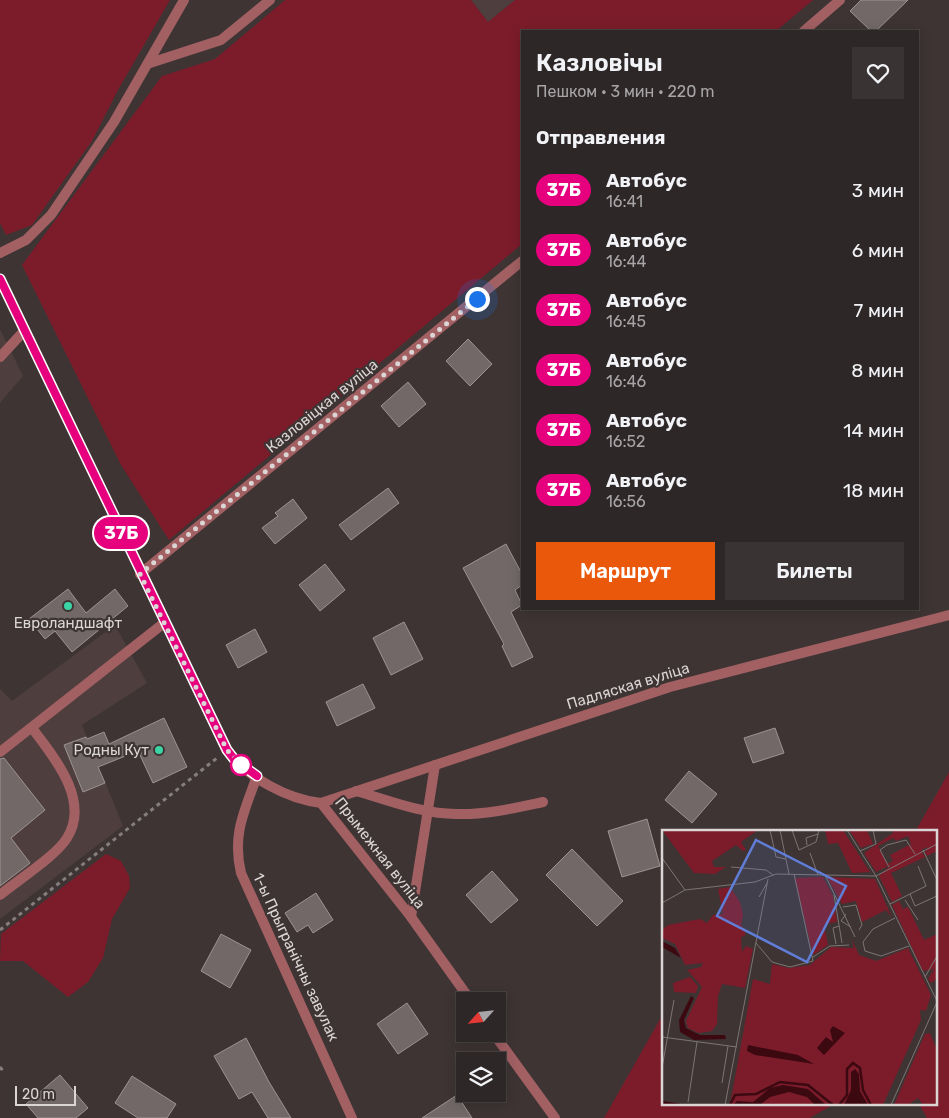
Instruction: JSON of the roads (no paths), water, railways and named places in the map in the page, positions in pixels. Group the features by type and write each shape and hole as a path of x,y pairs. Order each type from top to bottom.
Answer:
{"street":[{"path":"0,253 26,240 51,215 114,122 150,63 184,0"},
{"path":"150,63 222,40 270,0"},
{"path":"805,30 840,0"},
{"name":"Казловіцкая вуліца","path":"140,574 521,262"},
{"name":"Прымежная вуліца","path":"0,279 140,574 227,750 234,759 257,776 293,797 307,802 321,803 411,917 465,992"},
{"path":"0,358 25,330"},
{"name":"Падляская вуліца","path":"321,803 670,687 949,615"},
{"path":"0,752 164,623"},
{"path":"0,895 58,848 68,837 73,823 75,805 65,776 32,728"},
{"path":"411,917 426,811 435,765"},
{"name":"1-ы Прыгранічны завулак","path":"257,776 236,839 241,873 352,1118"},
{"path":"356,791 426,811 456,814 496,812 543,802"},
{"path":"500,1042 555,1118"}],"place":[{"name":"Евроландшафт","path":"68,606"},
{"name":"Родны Кут","path":"159,750"}]}
